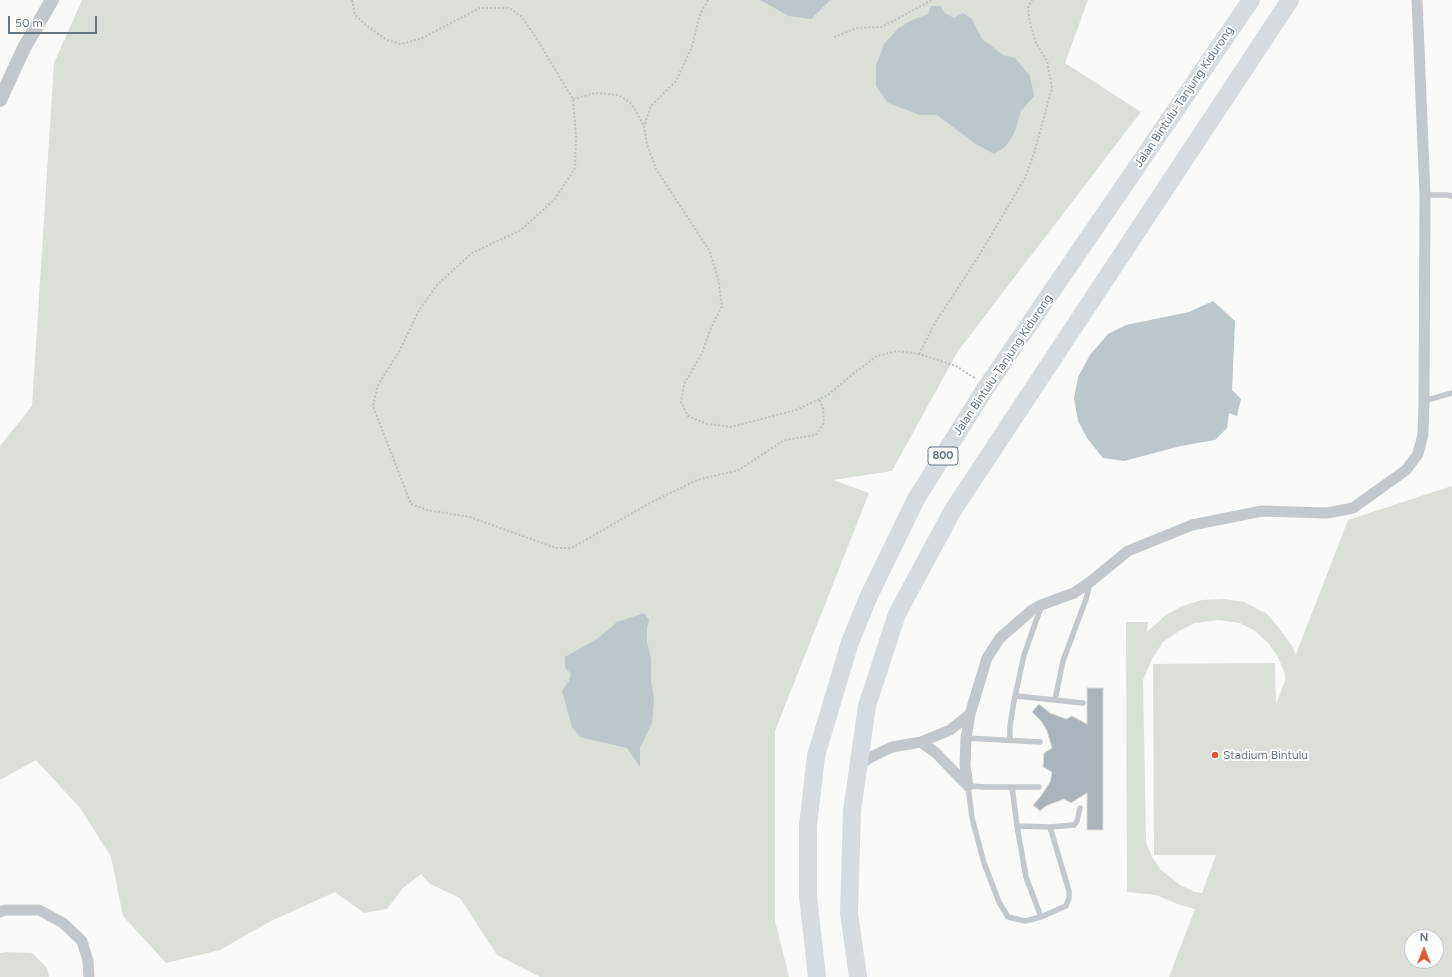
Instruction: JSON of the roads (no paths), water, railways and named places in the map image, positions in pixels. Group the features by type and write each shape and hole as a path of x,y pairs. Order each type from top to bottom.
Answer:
{"main road":[{"name":"Jalan Bintulu-Tanjung Kidurong","path":"817,977 808,896 808,825 816,756 850,642 868,598 916,499 987,386 1251,0"},
{"path":"858,977 850,913 852,811 867,706 897,614 954,510 1290,0"}],"street":[{"path":"0,100 24,48 52,0"},
{"path":"1410,0 1418,26"},
{"path":"968,786 965,765 966,738 970,714 987,658 1000,638 1032,610 1041,605 1074,593 1128,551 1192,525 1262,512 1327,513 1353,508 1406,470 1418,454 1423,434 1426,195 1417,0"},
{"path":"859,765 871,757 892,747 921,742 950,730 970,714"},
{"path":"921,742 936,753 968,786"},
{"path":"0,912 5,910 39,910 63,923 82,941 88,961 89,977"}],"lane":[{"path":"1426,195 1452,196"},
{"path":"1424,401 1452,393"},
{"path":"1055,700 1063,661 1086,599 1090,582"},
{"path":"1010,740 1010,726 1024,655 1041,605"},
{"path":"1016,696 1083,703"},
{"path":"966,738 1040,742"},
{"path":"1039,787 968,786 972,818 984,863 998,902 1008,916 1025,921 1041,918 1066,906 1069,898 1069,891 1050,827"},
{"path":"1012,787 1026,877 1041,918"},
{"path":"1017,826 1050,827 1074,825 1077,821 1080,808"}],"place":[{"name":"Stadium Bintulu","path":"1215,755"}]}
